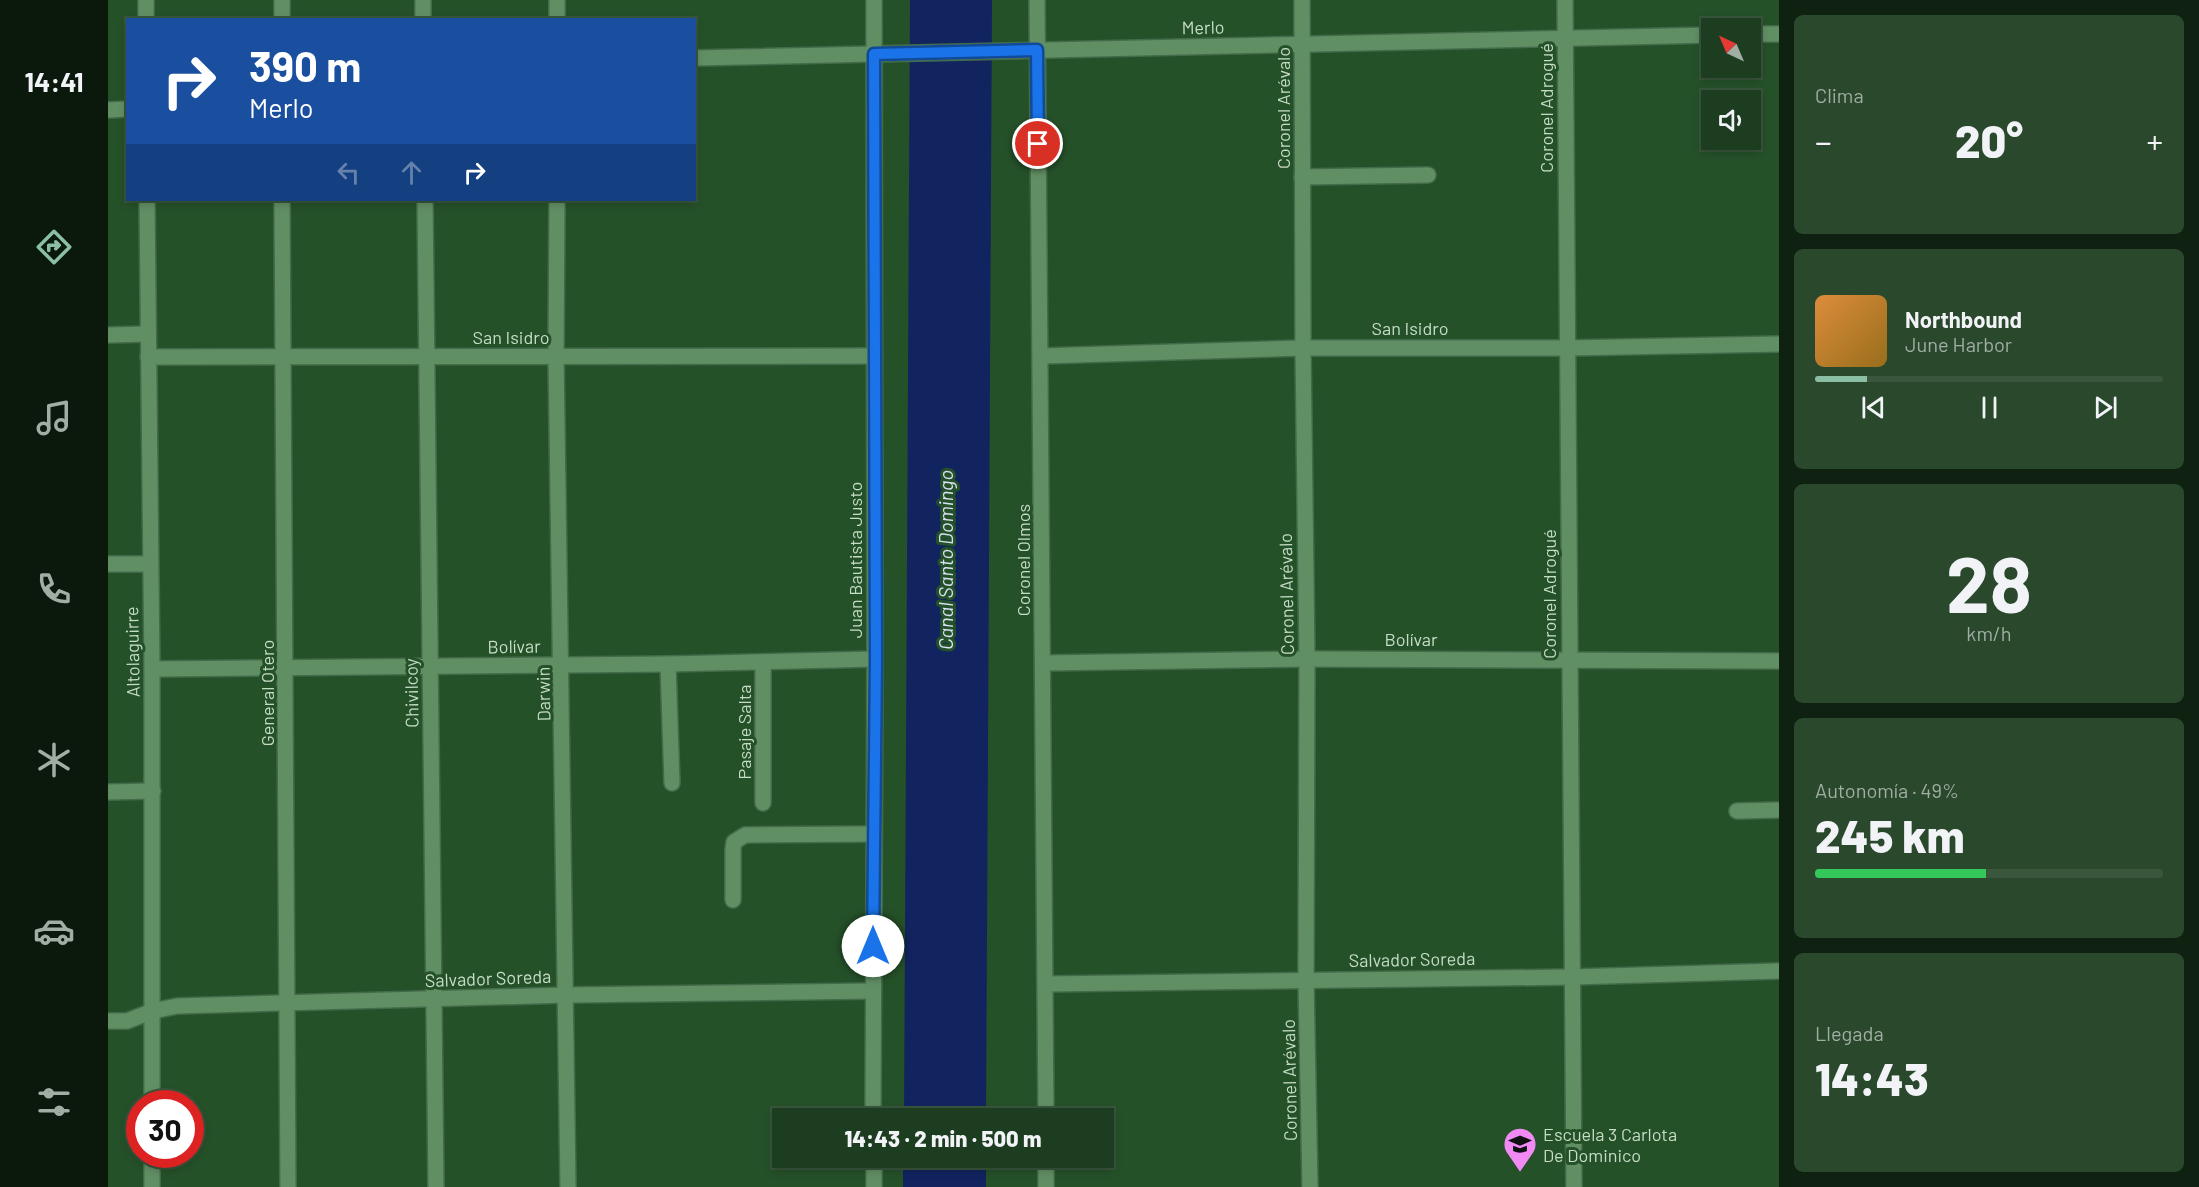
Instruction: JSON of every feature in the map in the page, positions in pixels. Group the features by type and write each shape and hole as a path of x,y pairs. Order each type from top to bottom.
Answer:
{"street":[{"path":"146,0 146,18"},
{"path":"282,0 282,18"},
{"path":"423,0 423,18"},
{"path":"557,0 557,18"},
{"name":"Juan Bautista Justo","path":"873,1108 876,659 874,0"},
{"name":"Coronel Olmos","path":"1037,0 1046,1108"},
{"name":"Coronel Arévalo","path":"1302,0 1307,658 1306,980 1310,1187"},
{"name":"Coronel Adrogué","path":"1565,0 1574,1187"},
{"path":"1761,34 1779,34"},
{"name":"Merlo","path":"696,58 1701,35"},
{"path":"108,110 126,110"},
{"path":"1302,177 1428,176"},
{"name":"Altolaguirre","path":"147,201 153,791 153,1090"},
{"name":"General Otero","path":"282,201 288,1187"},
{"name":"Chivilcoy","path":"425,201 436,1187"},
{"name":"Darwin","path":"557,201 556,356 568,1187"},
{"path":"108,335 148,334"},
{"name":"San Isidro","path":"1041,356 1303,348 1568,348 1779,344"},
{"name":"San Isidro","path":"148,357 874,356"},
{"path":"108,564 150,564"},
{"name":"Bolívar","path":"1043,663 1307,658 1779,661"},
{"name":"Bolívar","path":"152,669 668,664 876,659"},
{"name":"Pasaje Salta","path":"763,662 763,803"},
{"path":"668,664 672,783"},
{"path":"108,792 153,791"},
{"path":"1737,811 1779,810"},
{"path":"733,900 733,849 734,842 739,838 745,836 874,834"},
{"name":"Salvador Soreda","path":"1046,984 1572,977 1779,971"},
{"name":"Salvador Soreda","path":"108,1021 127,1021 153,1011 177,1006 567,995 873,991"},
{"path":"152,1168 152,1187"},
{"path":"874,1168 874,1187"},
{"path":"1046,1168 1046,1187"}],"water":[{"name":"Canal Santo Domingo","path":"910,0 992,0 986,1108 904,1108"},
{"path":"903,1168 986,1168 986,1187 903,1187"}],"place":[{"name":"Escuela 3 Carlota De Dominico","path":"1520,1173"}],"route":[{"path":"873,946 876,659 874,54 1037,50 1038,144"}]}
